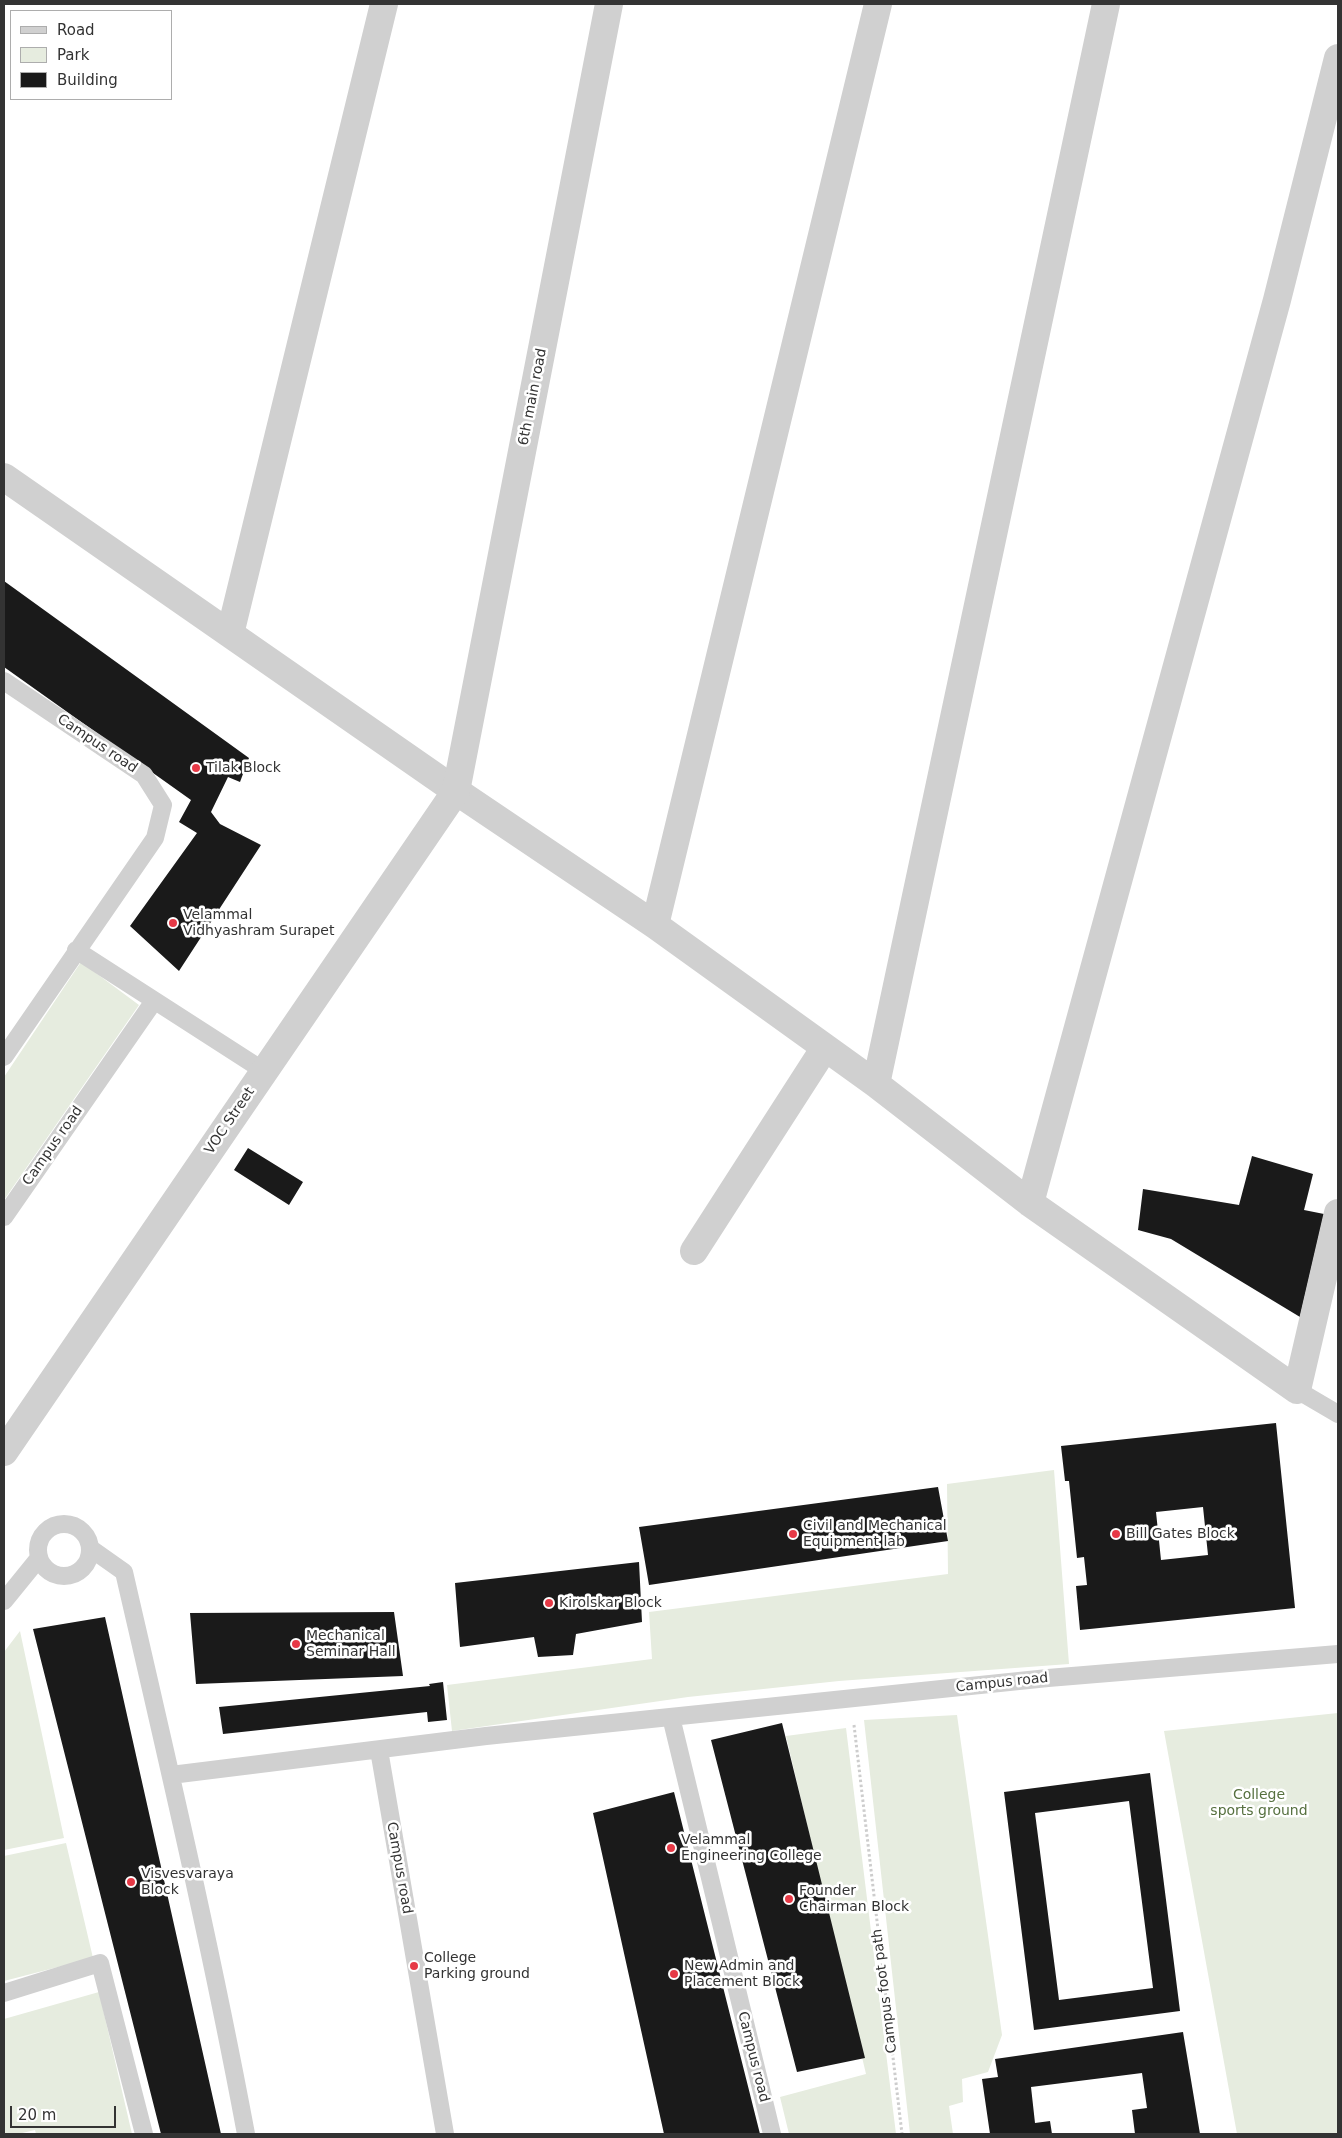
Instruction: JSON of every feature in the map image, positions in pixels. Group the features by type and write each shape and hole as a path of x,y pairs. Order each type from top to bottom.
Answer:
{"street":[{"path":"230,634 384,4"},
{"name":"6th main road","path":"456,791 610,4"},
{"path":"655,925 878,4"},
{"path":"876,1084 1106,4"},
{"path":"1030,1203 1277,300 1338,58"},
{"path":"4,478 456,791 655,925 824,1049 876,1084 1030,1203 1297,1390 1338,1213"},
{"name":"VOC Street","path":"8,1438 264,1071 456,791"},
{"path":"694,1251 824,1049"}],"lane":[{"name":"Campus road","path":"4,681 144,775 163,805 155,838 4,1057"},
{"path":"76,950 264,1071"},
{"name":"Campus road","path":"4,1217 154,1001"},
{"path":"1297,1390 1338,1414"},
{"path":"59,1524 71,1525 80,1530 87,1538 90,1548 89,1559 83,1568 74,1574 64,1577 49,1571 39,1558 38,1547 42,1537 59,1524"},
{"path":"90,1548 124,1572 171,1775 246,2134"},
{"path":"4,1602 39,1558"},
{"name":"Campus road","path":"171,1775 670,1717 1337,1649"},
{"name":"Campus road","path":"670,1717 772,2134"},
{"name":"Campus road","path":"379,1750 445,2134"},
{"path":"4,1993 100,1963 144,2134"}],"path":[{"name":"Campus foot path","path":"851,1698 902,2134"}],"green space":[{"path":"81,962 139,1005 4,1200 4,1077"},
{"path":"1054,1470 1069,1664 839,1681 688,1697 452,1731 447,1685 652,1659 649,1612 948,1574 947,1484"},
{"path":"20,1631 64,1838 4,1850 4,1652"},
{"name":"College sports ground","path":"1338,1713 1338,2134 1237,2134 1164,1731"},
{"path":"957,1715 1002,2035 988,2072 962,2079 963,2102 949,2106 953,2134 910,2134 864,1720"},
{"path":"846,1728 896,2134 789,2134 780,2097 866,2074 786,1736"},
{"path":"66,1843 93,1958 4,1981 4,1856"},
{"path":"99,1992 132,2134 36,2134 35,2130 18,2134 5,2134 4,2019"}],"building":[{"name":"Tilak Block","path":"4,581 249,758 240,782 228,777 211,812 220,824 261,845 179,971 130,926 197,833 179,822 191,800 4,667"},
{"path":"248,1148 303,1182 289,1205 234,1170"},
{"path":"1252,1156 1313,1174 1304,1210 1324,1214 1300,1317 1171,1239 1138,1230 1143,1189 1239,1205"},
{"name":"Bill Gates Block","path":"1276,1423 1295,1608 1080,1630 1076,1586 1087,1585 1084,1557 1077,1558 1069,1481 1065,1481 1061,1446","holes":["1203,1507 1208,1555 1161,1560 1156,1512"]},
{"name":"Civil and Mechanical Equipment lab","path":"938,1487 948,1541 649,1585 639,1527"},
{"name":"Kirolskar Block","path":"639,1562 642,1622 576,1634 573,1655 538,1657 534,1637 460,1647 455,1583"},
{"name":"Mechanical Seminar Hall","path":"394,1612 403,1676 196,1684 190,1613"},
{"name":"Visvesvaraya Block","path":"105,1617 221,2134 161,2134 33,1629"},
{"path":"443,1682 447,1720 428,1722 427,1712 223,1734 219,1707 430,1686 429,1684"},
{"name":"Founder Chairman Block","path":"782,1723 865,2058 797,2072 711,1740"},
{"path":"1150,1773 1180,2011 1034,2030 1004,1792","holes":["1129,1801 1153,1988 1059,2000 1035,1813"]},
{"name":"New Admin and Placement Block","path":"674,1792 760,2134 664,2134 593,1813"},
{"path":"1183,2032 1200,2134 1135,2134 1132,2110 1147,2108 1142,2073 1031,2087 1035,2123 1050,2121 1052,2134 990,2134 982,2079 998,2077 995,2059"}],"place":[{"name":"Tilak Block","path":"196,768"},
{"name":"Velammal Vidhyashram Surapet","path":"173,923"},
{"name":"Civil and Mechanical Equipment lab","path":"793,1534"},
{"name":"Bill Gates Block","path":"1116,1534"},
{"name":"Kirolskar Block","path":"549,1603"},
{"name":"Mechanical Seminar Hall","path":"296,1644"},
{"name":"Velammal Engineering College","path":"671,1848"},
{"name":"Visvesvaraya Block","path":"131,1882"},
{"name":"Founder Chairman Block","path":"789,1899"},
{"name":"College Parking ground","path":"414,1966"},
{"name":"New Admin and Placement Block","path":"674,1974"}]}
